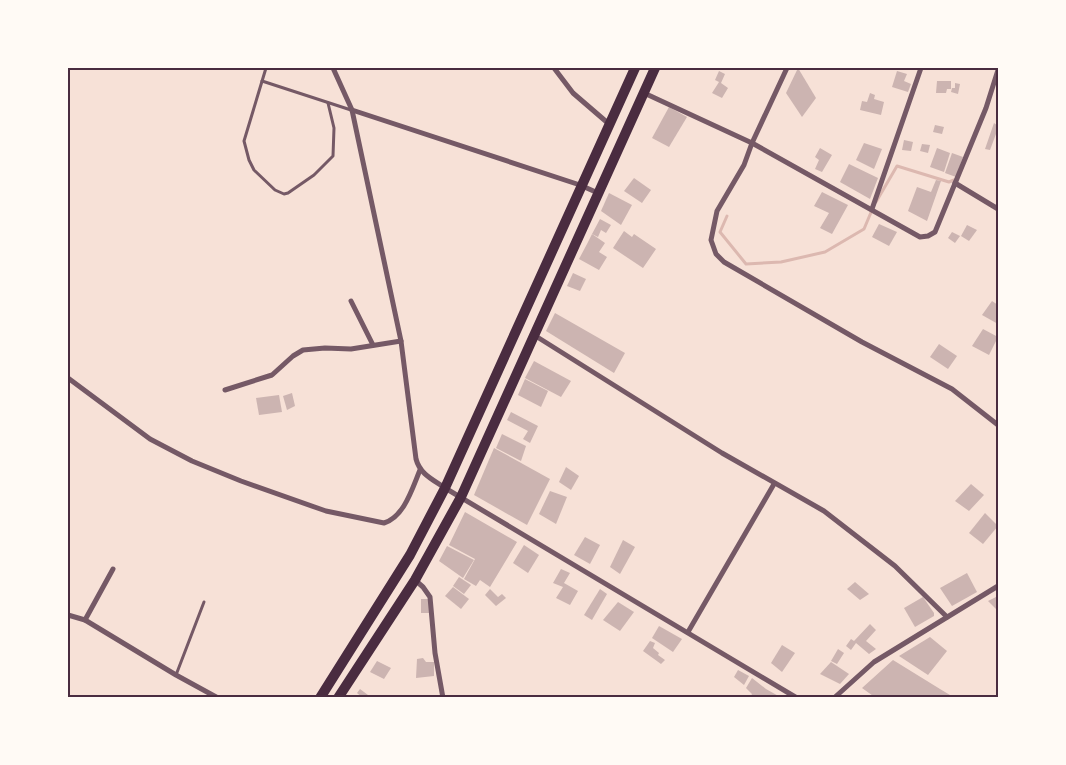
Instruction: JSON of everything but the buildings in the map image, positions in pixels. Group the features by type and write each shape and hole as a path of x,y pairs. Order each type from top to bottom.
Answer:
{"main road":[{"path":"320,698 410,556 445,488 635,68"},
{"path":"338,698 415,580 461,497 654,68"}],"street":[{"path":"333,68 352,110 401,342 416,459 420,470 445,488 797,698"},
{"path":"554,68 573,93 610,124"},
{"path":"787,68 752,143 744,165 717,211 711,240 716,254 724,262 862,342 952,389 998,426"},
{"path":"872,209 921,68"},
{"path":"643,92 752,143 920,237 936,232 986,108 998,70"},
{"path":"352,110 598,193"},
{"path":"955,183 998,209"},
{"path":"350,301 373,345"},
{"path":"534,334 774,484 832,518 895,566 947,617"},
{"path":"225,390 272,375 303,350 325,348 351,349 401,342"},
{"path":"68,378 150,439 241,481 326,511 384,523 391,521 398,514 420,470"},
{"path":"688,632 774,484"},
{"path":"85,620 113,569"},
{"path":"415,580 430,597 435,653 443,698"},
{"path":"834,698 874,662 998,586"},
{"path":"68,615 85,620 218,698"}],"lane":[{"path":"266,68 244,141 245,150 254,170 276,190 288,194 314,175 333,156 334,128 328,103"},
{"path":"262,81 352,110"},
{"path":"176,675 204,602"}],"waterway":[{"path":"876,202 897,166 949,182 954,180"},
{"path":"727,216 720,232 746,264 781,262 825,252 864,229 872,210"}]}
